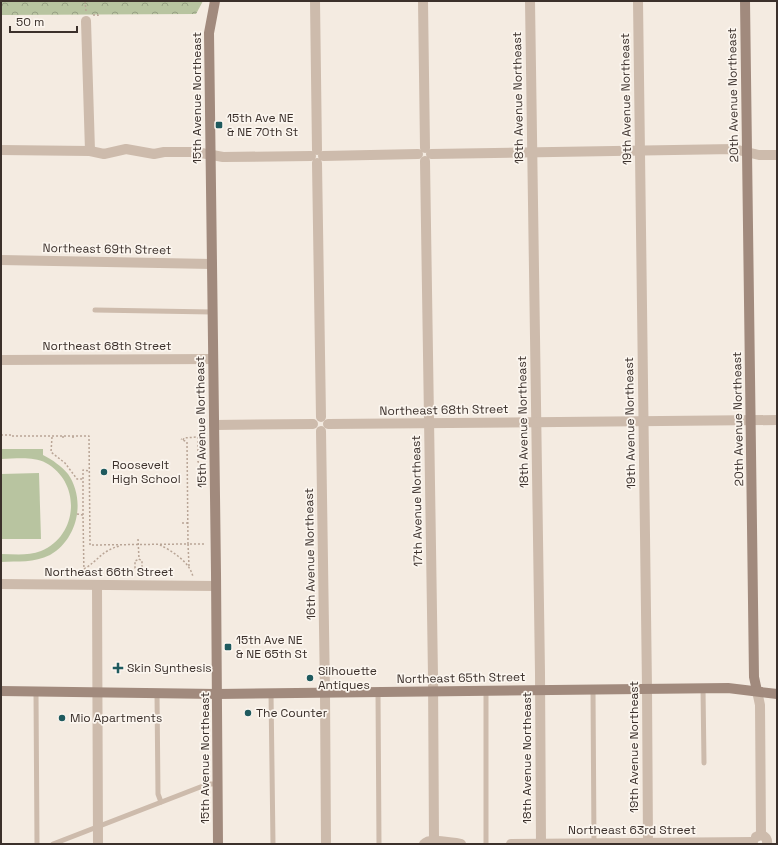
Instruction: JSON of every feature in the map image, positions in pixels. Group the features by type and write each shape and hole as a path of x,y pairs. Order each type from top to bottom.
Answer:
{"main road":[{"name":"15th Avenue Northeast","path":"215,1 209,33 218,844"},
{"name":"20th Avenue Northeast","path":"745,1 754,677 757,691"},
{"name":"Northeast 65th Street","path":"1,691 217,694 728,688 777,694"}],"street":[{"path":"315,1 317,156 317,420 315,429 324,428"},
{"name":"17th Avenue Northeast","path":"423,1 434,840"},
{"name":"18th Avenue Northeast","path":"530,1 541,844"},
{"name":"19th Avenue Northeast","path":"638,1 648,843"},
{"path":"86,18 90,151"},
{"path":"1,150 90,151 104,154 126,149 154,154 164,152 196,152 223,157 734,149 759,155 777,155"},
{"name":"Northeast 69th Street","path":"1,260 212,264"},
{"name":"Northeast 68th Street","path":"1,360 213,359"},
{"path":"214,425 317,420"},
{"name":"Northeast 68th Street","path":"324,428 429,423 777,420"},
{"name":"16th Avenue Northeast","path":"324,428 326,844"},
{"name":"Northeast 66th Street","path":"1,584 216,586"},
{"path":"97,585 98,844"},
{"name":"20th Avenue Northeast","path":"757,691 760,705 763,842"},
{"path":"424,844 434,840 443,842 458,842 461,844"},
{"name":"Northeast 63rd Street","path":"511,844 763,842"}],"lane":[{"path":"95,310 212,312"},
{"path":"703,688 704,762"},
{"path":"593,689 594,844"},
{"path":"486,691 486,844"},
{"path":"36,692 37,844"},
{"path":"378,692 379,844"},
{"path":"157,693 158,794 161,802"},
{"path":"271,693 273,844"},
{"path":"53,844 208,784 218,784"}],"path":[{"path":"85,1 86,18"},
{"path":"1,435 89,436"},
{"path":"52,436 52,452 65,463 77,479 83,479"},
{"path":"86,440 89,436"},
{"path":"89,436 88,460 90,545 204,544"},
{"path":"189,568 187,442 182,440 184,438 198,437 198,462 202,462"},
{"path":"84,576 83,470 89,470"},
{"path":"77,514 83,515"},
{"path":"182,523 188,523"},
{"path":"138,539 139,558 142,561 142,568 138,571"},
{"path":"84,569 89,566 98,556 110,549 124,545"},
{"path":"158,545 173,552 189,568 193,577"},
{"path":"139,558 135,561 135,568 138,571 139,576"}],"green space":[{"path":"1,1 203,1 196,14 1,15"},
{"path":"1,449 43,449 43,455 63,468 74,484 78,507 73,529 60,548 44,558 1,562 1,554 31,554 41,551 53,544 62,534 68,522 71,509 70,496 66,483 58,472 41,461 24,458 1,459"},
{"path":"39,473 41,539 1,539 1,474"}],"place":[{"name":"15th Ave NE & NE 70th St","path":"219,125"},
{"name":"Roosevelt High School","path":"104,472"},
{"name":"15th Ave NE & NE 65th St","path":"228,647"},
{"name":"Skin Synthesis","path":"118,668"},
{"name":"Silhouette Antiques","path":"310,678"},
{"name":"The Counter","path":"248,713"},
{"name":"Mio Apartments","path":"62,718"}]}
